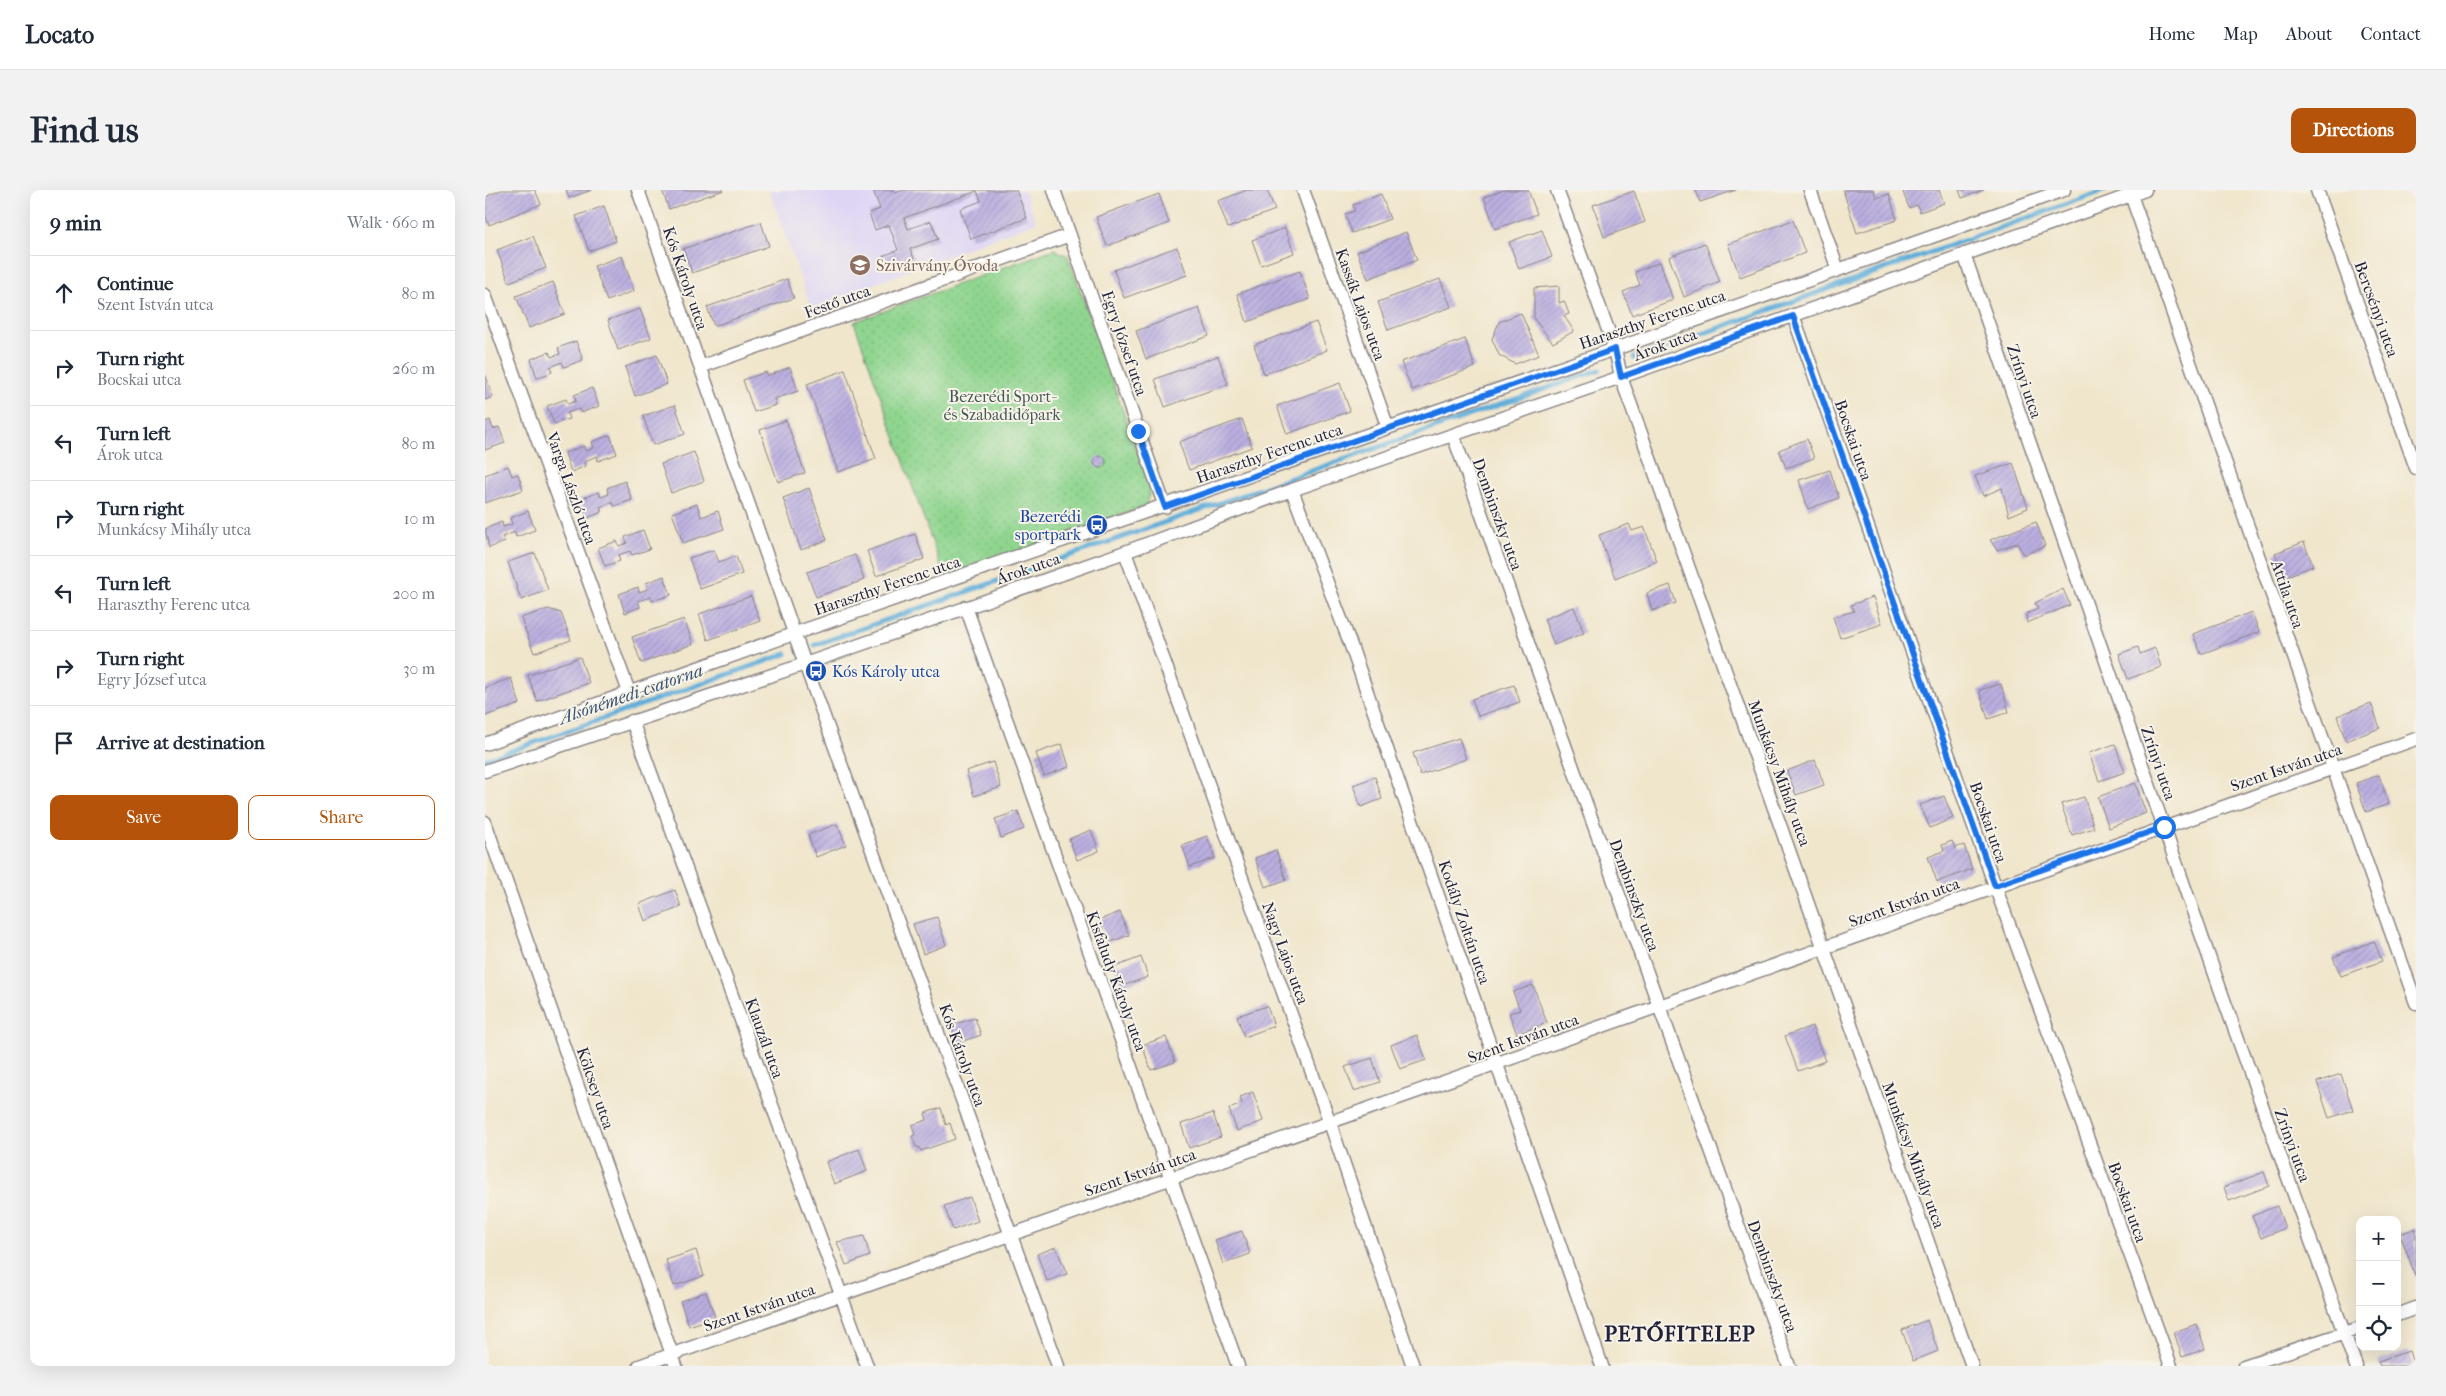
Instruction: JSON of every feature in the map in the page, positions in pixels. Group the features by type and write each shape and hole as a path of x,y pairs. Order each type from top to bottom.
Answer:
{"street":[{"name":"Kós Károly utca","path":"638,190 805,664 1058,1366"},
{"name":"Egry József utca","path":"1054,190 1165,507"},
{"name":"Kassák Lajos utca","path":"1303,190 1388,428"},
{"name":"Munkácsy Mihály utca","path":"1557,190 1615,349 1621,377 1790,848 1823,948 1972,1366"},
{"path":"1810,190 1838,270"},
{"name":"Haraszthy Ferenc utca","path":"485,744 2064,190"},
{"name":"Árok utca","path":"485,771 805,664 1125,552 1292,490 1621,377 2145,190"},
{"name":"Bercsényi utca","path":"2317,190 2416,468"},
{"name":"Attila utca","path":"2131,195 2416,1003"},
{"name":"Festő utca","path":"700,367 1070,235"},
{"name":"Zrínyi utca","path":"1964,254 2164,827 2356,1366"},
{"name":"Varga László utca","path":"485,295 629,692"},
{"name":"Bocskai utca","path":"1793,316 1995,886 2171,1366"},
{"name":"Dembinszky utca","path":"1453,435 1789,1366"},
{"name":"Kodály Zoltán utca","path":"1292,490 1353,652 1602,1366"},
{"name":"Nagy Lajos utca","path":"1125,552 1330,1122 1413,1366"},
{"name":"Kisfaludy Károly utca","path":"966,607 1238,1366"},
{"name":"Klauzál utca","path":"632,721 867,1366"},
{"name":"Szent István utca","path":"639,1366 674,1360 842,1295 1010,1235 2416,739"},
{"name":"Kölcsey utca","path":"485,822 674,1360"},
{"path":"2401,1314 2416,1308"},
{"path":"2244,1366 2356,1330"}],"shaded area":[{"name":"Szivárvány Óvoda","path":"769,190 1024,190 1036,222 811,308"}],"green space":[{"name":"Bezerédi Sport- és Szabadidőpark","path":"1054,249 1068,256 1151,490 1145,506 945,578 854,322"}],"building":[{"path":"501,190 535,190 541,204 489,225 485,215 485,197"},
{"path":"566,190 592,190 569,198"},
{"path":"662,190 724,190 669,209"},
{"path":"873,190 894,190 895,193 904,190 1016,190 1027,218 971,239 960,209 981,201 977,191 904,218 908,229 931,221 938,239 910,249 914,258 888,268 883,256 898,250 889,225 875,230 869,213 880,209"},
{"path":"1247,190 1267,190 1275,210 1228,228 1218,201"},
{"path":"1504,190 1528,190 1537,214 1495,229 1484,197"},
{"path":"1696,190 1736,190 1700,202"},
{"path":"1843,190 1874,190 1876,198 1889,194 1897,220 1857,233"},
{"path":"1908,190 1939,190 1944,203 1920,212 1917,205 1909,208 1903,192"},
{"path":"1959,190 1984,190 1962,198"},
{"path":"1634,191 1645,222 1604,237 1593,205"},
{"path":"1159,194 1169,223 1107,246 1096,217"},
{"path":"1381,194 1390,219 1352,233 1345,214 1355,211 1353,205"},
{"path":"604,206 616,241 589,251 576,216"},
{"path":"1793,220 1805,253 1740,277 1728,244"},
{"path":"761,222 769,246 692,273 683,249"},
{"path":"1285,228 1294,253 1261,265 1252,240"},
{"path":"1542,230 1552,257 1519,269 1509,242"},
{"path":"1406,232 1417,260 1368,279 1357,252"},
{"path":"533,236 546,268 509,282 497,250"},
{"path":"1705,243 1720,282 1684,297 1669,257"},
{"path":"1177,247 1187,275 1124,298 1114,270"},
{"path":"622,256 634,291 607,301 594,266"},
{"path":"1660,262 1673,300 1632,315 1623,292 1640,285 1635,272"},
{"path":"1300,271 1310,299 1247,322 1237,294"},
{"path":"787,279 794,298 714,326 707,307"},
{"path":"1440,279 1451,307 1388,330 1378,302"},
{"path":"553,282 565,314 529,328 516,296"},
{"path":"1559,286 1559,303 1564,301 1569,314 1564,316 1574,331 1553,343 1534,319 1534,288"},
{"path":"1199,308 1209,336 1146,359 1136,331"},
{"path":"640,309 651,338 618,350 608,320"},
{"path":"1521,313 1539,355 1515,364 1499,355 1492,339 1499,322"},
{"path":"1316,322 1327,350 1264,374 1254,345"},
{"path":"1465,339 1475,367 1412,390 1401,362"},
{"path":"576,341 583,360 564,367 562,362 550,367 552,372 537,378 531,359 549,352 551,357 560,354 558,348"},
{"path":"657,355 667,384 635,396 625,367"},
{"path":"1218,356 1228,384 1165,407 1155,379"},
{"path":"790,367 798,391 774,399 776,405 754,412 743,380 766,372 767,376"},
{"path":"845,370 876,459 838,472 807,384"},
{"path":"485,374 493,397 485,400"},
{"path":"1340,383 1350,411 1287,434 1277,406"},
{"path":"592,388 599,406 581,413 579,409 567,413 569,419 554,424 547,406 566,399 568,404 576,401 574,395"},
{"path":"675,405 685,434 653,445 643,416"},
{"path":"1242,419 1252,447 1189,470 1179,442"},
{"path":"490,420 493,429 499,427 505,443 485,450 485,422"},
{"path":"786,420 805,473 778,482 760,430"},
{"path":"610,435 617,454 598,461 597,456 585,461 586,466 571,472 565,453 584,446 585,451 594,448 592,442"},
{"path":"1807,439 1814,458 1786,468 1779,450"},
{"path":"694,452 704,481 671,493 661,464"},
{"path":"1098,456 1102,456 1106,462 1102,468 1098,468 1094,464 1094,460"},
{"path":"2013,463 2028,508 2009,516 2002,488 1983,496 1975,476"},
{"path":"508,466 512,476 518,474 523,490 485,503 485,475"},
{"path":"1830,470 1839,498 1808,509 1799,480"},
{"path":"625,481 632,500 614,506 612,502 600,507 602,512 587,518 580,499 599,492 601,497 609,494 607,488"},
{"path":"809,488 827,540 801,550 783,498"},
{"path":"697,504 701,517 718,511 724,529 683,543 672,513"},
{"path":"528,511 535,530 516,537 515,532 502,537 505,542 489,548 485,529 502,522 503,527 512,524 510,518"},
{"path":"2036,522 2045,546 2024,555 2017,543 1997,550 1990,540"},
{"path":"1629,524 1632,531 1644,527 1657,561 1615,578 1599,535"},
{"path":"643,530 650,549 632,555 630,551 618,555 620,561 605,566 598,548 617,541 619,546 627,543 625,537"},
{"path":"915,534 924,559 876,576 867,551"},
{"path":"2304,542 2313,566 2284,577 2275,553"},
{"path":"714,550 719,562 736,556 742,574 700,589 689,558"},
{"path":"535,553 548,590 521,600 508,562"},
{"path":"855,555 864,580 816,597 807,572"},
{"path":"664,576 671,595 652,601 651,597 638,601 640,607 625,613 619,594 638,587 639,592 648,589 646,583"},
{"path":"1670,585 1676,603 1652,611 1647,593"},
{"path":"2063,589 2070,605 2027,623 2026,614 2038,609 2035,603"},
{"path":"751,596 760,621 708,640 699,614"},
{"path":"1873,597 1882,624 1840,638 1833,617 1854,611 1851,605"},
{"path":"1574,607 1584,633 1554,645 1544,619"},
{"path":"548,609 561,613 571,640 534,653 521,618"},
{"path":"2252,612 2259,632 2201,654 2193,634"},
{"path":"684,619 693,644 641,663 632,637"},
{"path":"2138,647 2140,654 2155,648 2161,667 2128,679 2119,654"},
{"path":"580,657 589,683 537,701 528,675"},
{"path":"511,678 520,704 485,716 485,688"},
{"path":"2001,684 2009,712 1988,719 1979,690"},
{"path":"1514,685 1520,702 1478,716 1472,699"},
{"path":"2371,703 2380,728 2346,741 2337,716"},
{"path":"1459,738 1466,759 1420,775 1413,753"},
{"path":"1062,744 1069,767 1044,776 1036,753"},
{"path":"2115,744 2125,772 2099,781 2089,753"},
{"path":"1815,760 1824,785 1796,795 1787,771"},
{"path":"993,762 1001,787 974,796 966,771"},
{"path":"2379,775 2389,804 2366,812 2356,783"},
{"path":"1375,777 1382,799 1361,807 1353,785"},
{"path":"2135,783 2146,813 2109,828 2098,797"},
{"path":"1944,796 1953,818 1930,828 1920,805"},
{"path":"2084,797 2094,828 2072,835 2061,804"},
{"path":"1018,811 1024,829 1001,838 995,819"},
{"path":"837,824 846,845 816,857 808,835"},
{"path":"1091,830 1099,851 1077,860 1069,839"},
{"path":"1207,836 1215,858 1190,867 1182,845"},
{"path":"1952,841 1955,848 1964,845 1972,869 1937,882 1928,857 1944,851 1942,845"},
{"path":"1276,850 1286,880 1265,887 1255,858"},
{"path":"675,890 681,907 645,921 639,904"},
{"path":"1120,912 1129,935 1108,943 1099,920"},
{"path":"937,917 946,945 923,954 913,924"},
{"path":"2374,941 2382,961 2341,976 2333,957"},
{"path":"1141,957 1148,977 1122,986 1115,967"},
{"path":"1533,985 1547,1023 1517,1034 1509,1013 1520,1010 1513,992"},
{"path":"1267,1006 1274,1026 1244,1037 1237,1016"},
{"path":"975,1018 981,1035 957,1043 951,1025"},
{"path":"1812,1026 1825,1061 1798,1071 1785,1036"},
{"path":"1417,1035 1426,1060 1400,1069 1391,1045"},
{"path":"1166,1037 1175,1062 1151,1070 1142,1045"},
{"path":"1372,1058 1380,1082 1354,1091 1345,1067"},
{"path":"2341,1074 2353,1110 2329,1118 2317,1082"},
{"path":"1253,1092 1263,1121 1237,1131 1229,1109 1242,1104 1240,1097"},
{"path":"941,1108 946,1125 950,1123 955,1139 921,1151 919,1147 916,1147 912,1136 915,1135 912,1125 927,1120 925,1113"},
{"path":"1213,1113 1221,1137 1189,1148 1181,1124"},
{"path":"859,1149 867,1171 834,1184 826,1162"},
{"path":"2264,1172 2269,1186 2229,1201 2224,1187"},
{"path":"970,1197 978,1221 953,1230 944,1206"},
{"path":"2277,1206 2285,1228 2261,1238 2252,1216"},
{"path":"2416,1228 2416,1278 2401,1237 2401,1234"},
{"path":"1242,1231 1250,1254 1223,1264 1215,1240"},
{"path":"864,1236 870,1256 846,1265 837,1242"},
{"path":"1056,1247 1067,1274 1047,1281 1037,1254"},
{"path":"696,1250 704,1276 674,1286 666,1260"},
{"path":"706,1292 715,1317 689,1326 680,1301"},
{"path":"1927,1320 1938,1351 1913,1361 1902,1330"},
{"path":"2197,1324 2205,1349 2182,1357 2174,1332"},
{"path":"2409,1351 2414,1366 2380,1366 2378,1361"}],"waterway":[{"path":"1634,358 2106,190"},
{"path":"815,645 1599,370"},
{"name":"Alsónémedi-csatorna","path":"485,760 786,654"}],"place":[{"name":"Szivárvány Óvoda","path":"860,265"},
{"name":"Bezerédi sportpark","path":"1097,525"},
{"name":"Kós Károly utca","path":"816,671"}],"district":[{"name":"PETŐFITELEP","path":"1680,1334"}],"route":[{"path":"1138,431 1165,507 1615,349 1621,377 1793,316 1995,886 2164,827"}]}
